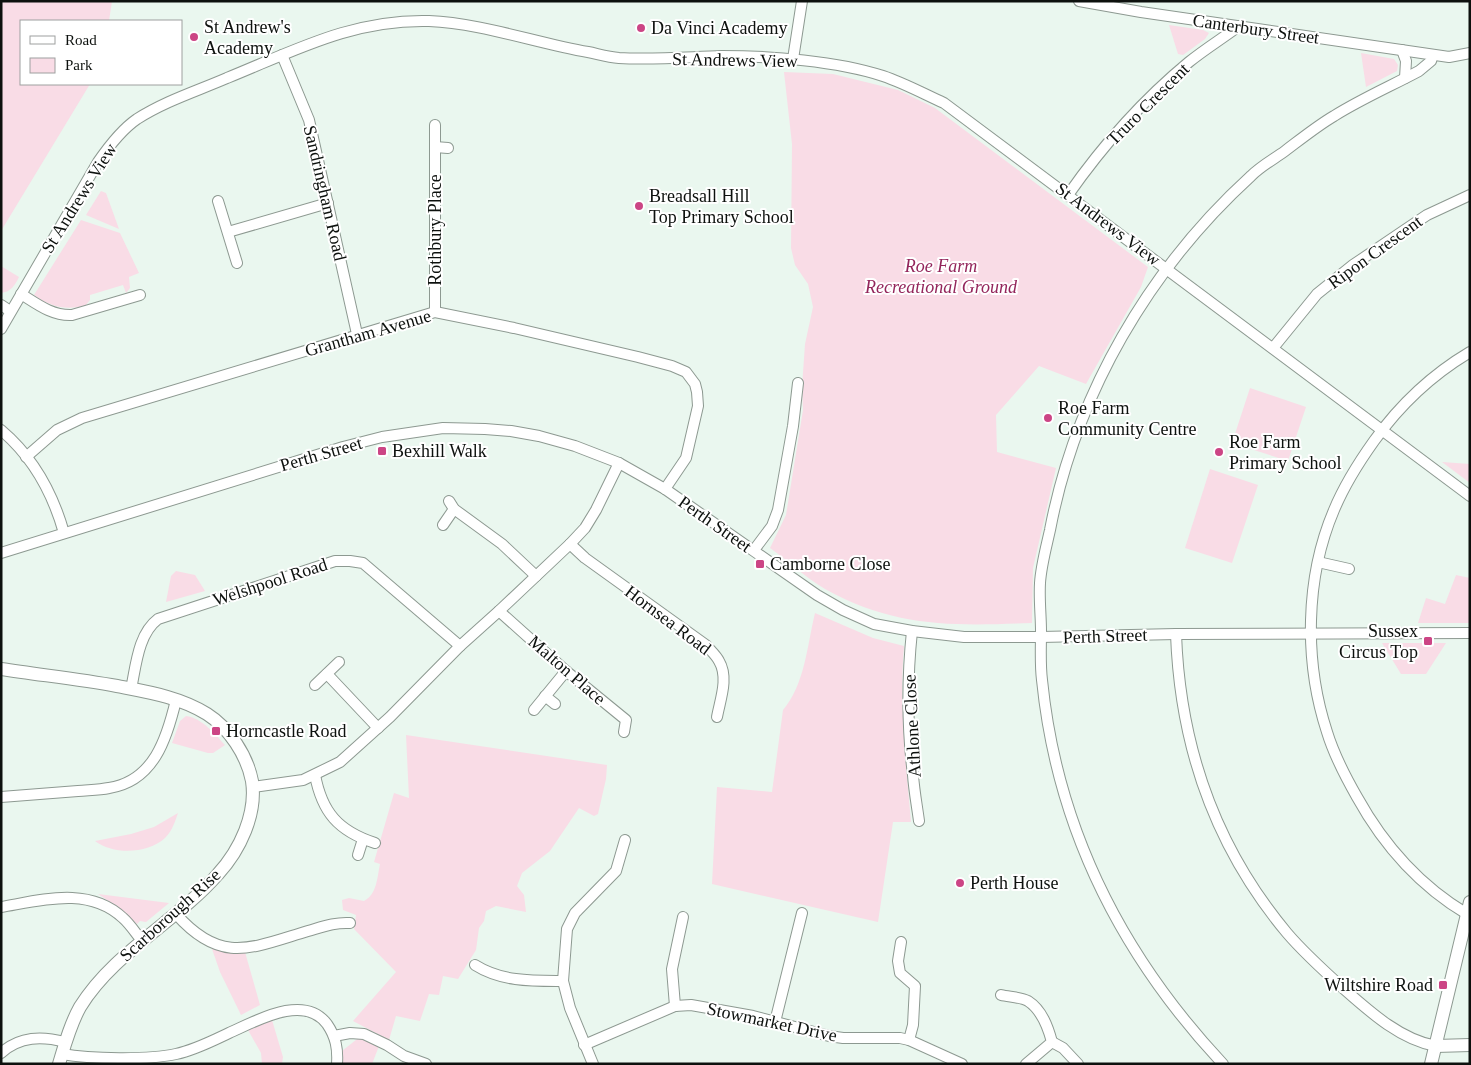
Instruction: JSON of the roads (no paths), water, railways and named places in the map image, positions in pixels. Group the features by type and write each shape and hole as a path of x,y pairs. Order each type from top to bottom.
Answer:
{"street":[{"path":"793,59 802,1"},
{"name":"Canterbury Street","path":"1079,1 1433,55 1455,57 1470,53"},
{"name":"St Andrews View","path":"1,330 10,311 98,162 111,143 129,126 138,118 170,102 324,38 359,27 389,22 430,21 470,27 556,47 618,58 724,56 793,59 839,66 882,76 944,103 1470,496"},
{"name":"Truro Crescent","path":"1068,195 1093,161 1144,103 1190,61 1240,26"},
{"path":"1402,50 1406,61 1405,78"},
{"name":"Sandringham Road","path":"282,55 309,120 357,334"},
{"path":"1223,1064 1185,1022 1148,973 1110,910 1089,865 1069,808 1051,737 1042,678 1040,582 1055,505 1075,437 1090,400 1118,343 1167,268 1204,223 1253,174 1333,116 1425,67 1433,55"},
{"name":"Rothbury Place","path":"434,312 435,125"},
{"path":"435,147 448,148"},
{"name":"Ripon Crescent","path":"1273,348 1317,294 1353,264 1427,215 1470,195"},
{"path":"218,201 237,263"},
{"path":"228,232 328,202"},
{"path":"21,294 46,310 65,315 72,315 140,295"},
{"path":"1,305 10,311"},
{"name":"Grantham Avenue","path":"26,457 57,430 82,418 434,312 514,328 629,355 672,366 686,372 695,384 698,392 698,406 686,458 666,489"},
{"path":"1431,1064 1468,908 1441,897 1407,866 1381,836 1350,785 1323,721 1314,673 1311,633 1318,562 1326,532 1334,508 1358,465 1382,430 1401,408 1432,379 1470,352"},
{"path":"754,550 772,526 778,510 793,426 798,383"},
{"path":"785,400 796,400"},
{"name":"Perth Street","path":"1,553 343,447 416,431 443,428 485,428 538,436 575,446 619,463 666,489 817,595 843,610 874,624 912,631 966,637 1470,633"},
{"path":"1,430 26,457 50,494 64,533"},
{"path":"253,787 303,780 340,762 378,728 460,646 585,528 619,463"},
{"path":"443,525 451,505 502,544 536,576"},
{"name":"Hornsea Road","path":"570,544 585,558 706,645 719,661 723,673 717,717"},
{"name":"Welshpool Road","path":"132,689 146,632 158,619 336,561 363,563 460,646"},
{"path":"1318,562 1349,569"},
{"name":"Malton Place","path":"499,611 566,671 626,720 624,732"},
{"name":"Athlone Close","path":"912,631 909,658 908,715 913,775 920,821"},
{"path":"1176,634 1180,690 1194,758 1220,827 1256,889 1288,934 1349,993 1388,1025 1416,1041 1436,1046 1470,1045"},
{"path":"315,685 339,662"},
{"name":"Scarborough Rise","path":"1,669 132,689 176,700 205,712 223,727 235,741 249,768 253,787 251,810 245,832 219,874 176,914 116,964 92,991 80,1008 62,1053"},
{"path":"534,710 566,671"},
{"path":"327,674 378,728"},
{"path":"545,696 555,704"},
{"path":"1,797 110,788 128,782 137,777 159,752 164,742 176,700"},
{"path":"315,775 322,800 332,818 345,830 375,843"},
{"path":"358,856 363,839"},
{"path":"594,1064 584,1045 570,1008 563,981 567,929 576,913 616,871 625,840"},
{"path":"1,907 65,897 88,900 107,906 124,918 143,942"},
{"path":"775,1022 802,913"},
{"path":"176,914 188,928 208,941 225,947 240,948 254,947 333,924 350,924"},
{"path":"675,1006 672,969 683,917"},
{"path":"901,942 898,961 900,974 915,986 909,1040"},
{"path":"475,965 487,972 518,980 563,981"},
{"path":"1001,995 1028,1001 1048,1026 1052,1042 1064,1048 1078,1064"},
{"name":"Stowmarket Drive","path":"584,1045 675,1006 691,1005 775,1022 836,1037 900,1038 909,1040 962,1064"},
{"path":"2,1052 19,1041 33,1038 48,1038 62,1053 84,1057 166,1056 201,1046 274,1014 292,1010 318,1015 325,1021 334,1036 338,1055 337,1064"},
{"path":"334,1036 350,1033 364,1034 404,1056 426,1064"},
{"path":"1026,1064 1052,1042"}],"place":[{"name":"Da Vinci Academy","path":"641,28"},
{"name":"St Andrew's Academy","path":"194,37"},
{"name":"Breadsall Hill Top Primary School","path":"639,206"},
{"name":"Roe Farm Community Centre","path":"1048,418"},
{"name":"Bexhill Walk","path":"382,451"},
{"name":"Roe Farm Primary School","path":"1219,452"},
{"name":"Camborne Close","path":"760,564"},
{"name":"Sussex Circus Top","path":"1428,641"},
{"name":"Horncastle Road","path":"216,731"},
{"name":"Perth House","path":"960,883"},
{"name":"Wiltshire Road","path":"1443,985"}],"park label":[{"name":"Roe Farm Recreational Ground","path":"941,276"}]}
